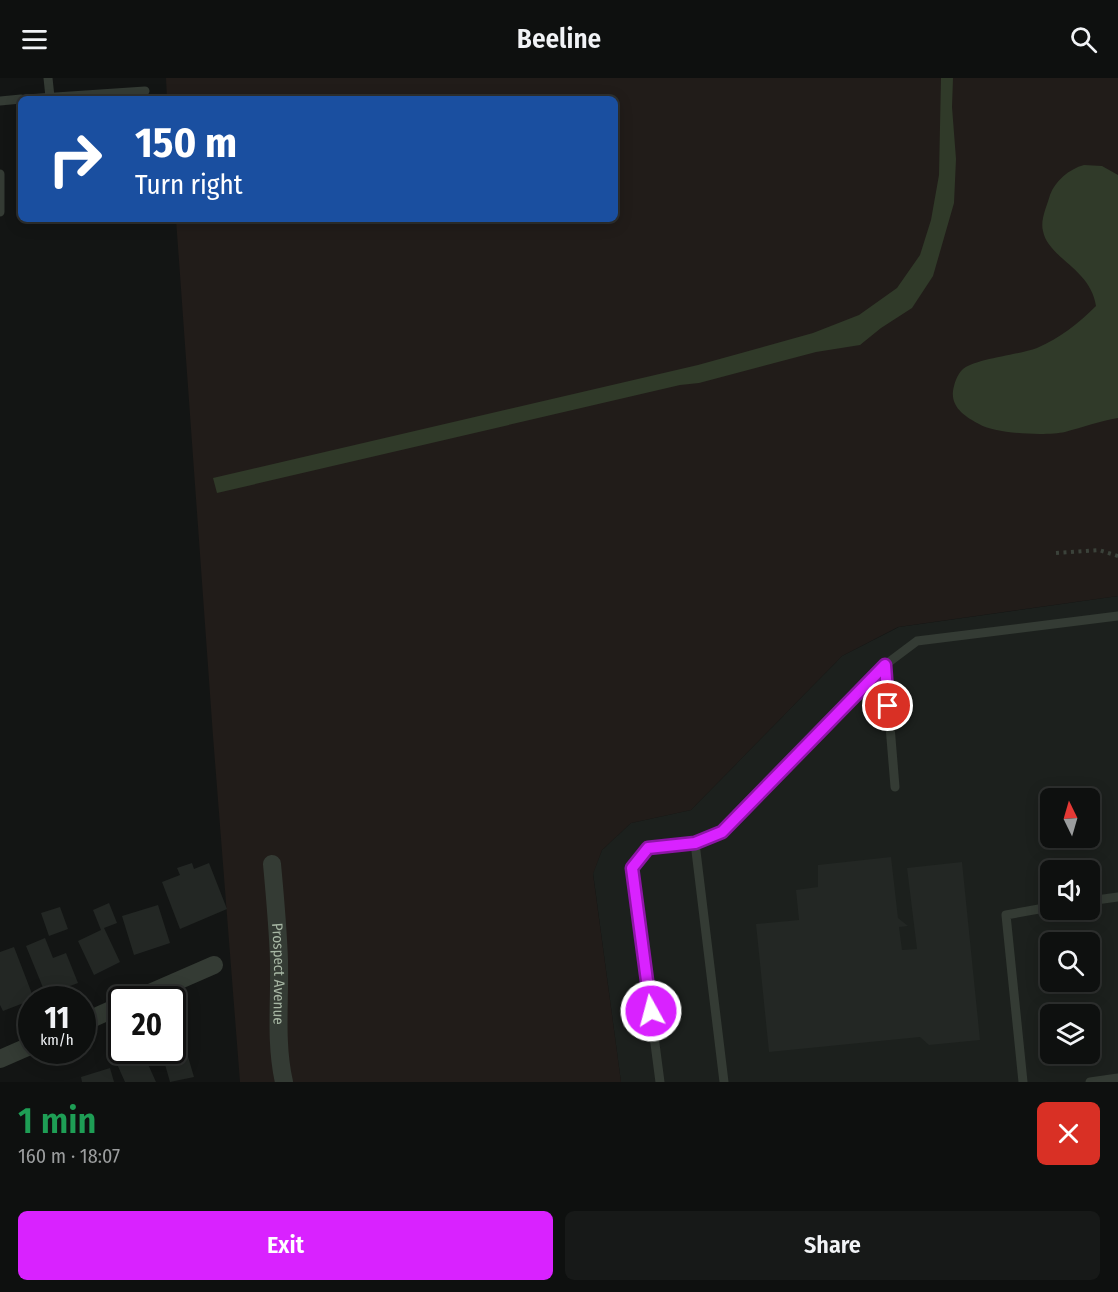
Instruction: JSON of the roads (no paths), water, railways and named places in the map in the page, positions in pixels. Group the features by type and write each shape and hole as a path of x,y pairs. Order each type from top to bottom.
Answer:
{"street":[{"name":"Prospect Avenue","path":"272,864 279,951 281,1070 284,1082"},
{"path":"166,986 214,965"},
{"path":"0,1059 18,1051"}],"lane":[{"path":"48,78 50,96"},
{"path":"66,96 145,91"},
{"path":"0,101 18,99"},
{"path":"0,174 0,212"},
{"path":"660,1082 632,868 648,848 695,843 722,832 885,665 918,641 1118,616"},
{"path":"885,665 896,787"},
{"path":"695,843 724,1082"},
{"path":"1100,899 1118,897"},
{"path":"1023,1082 1006,915 1040,909"},
{"path":"1090,1082 1118,1078"}]}
